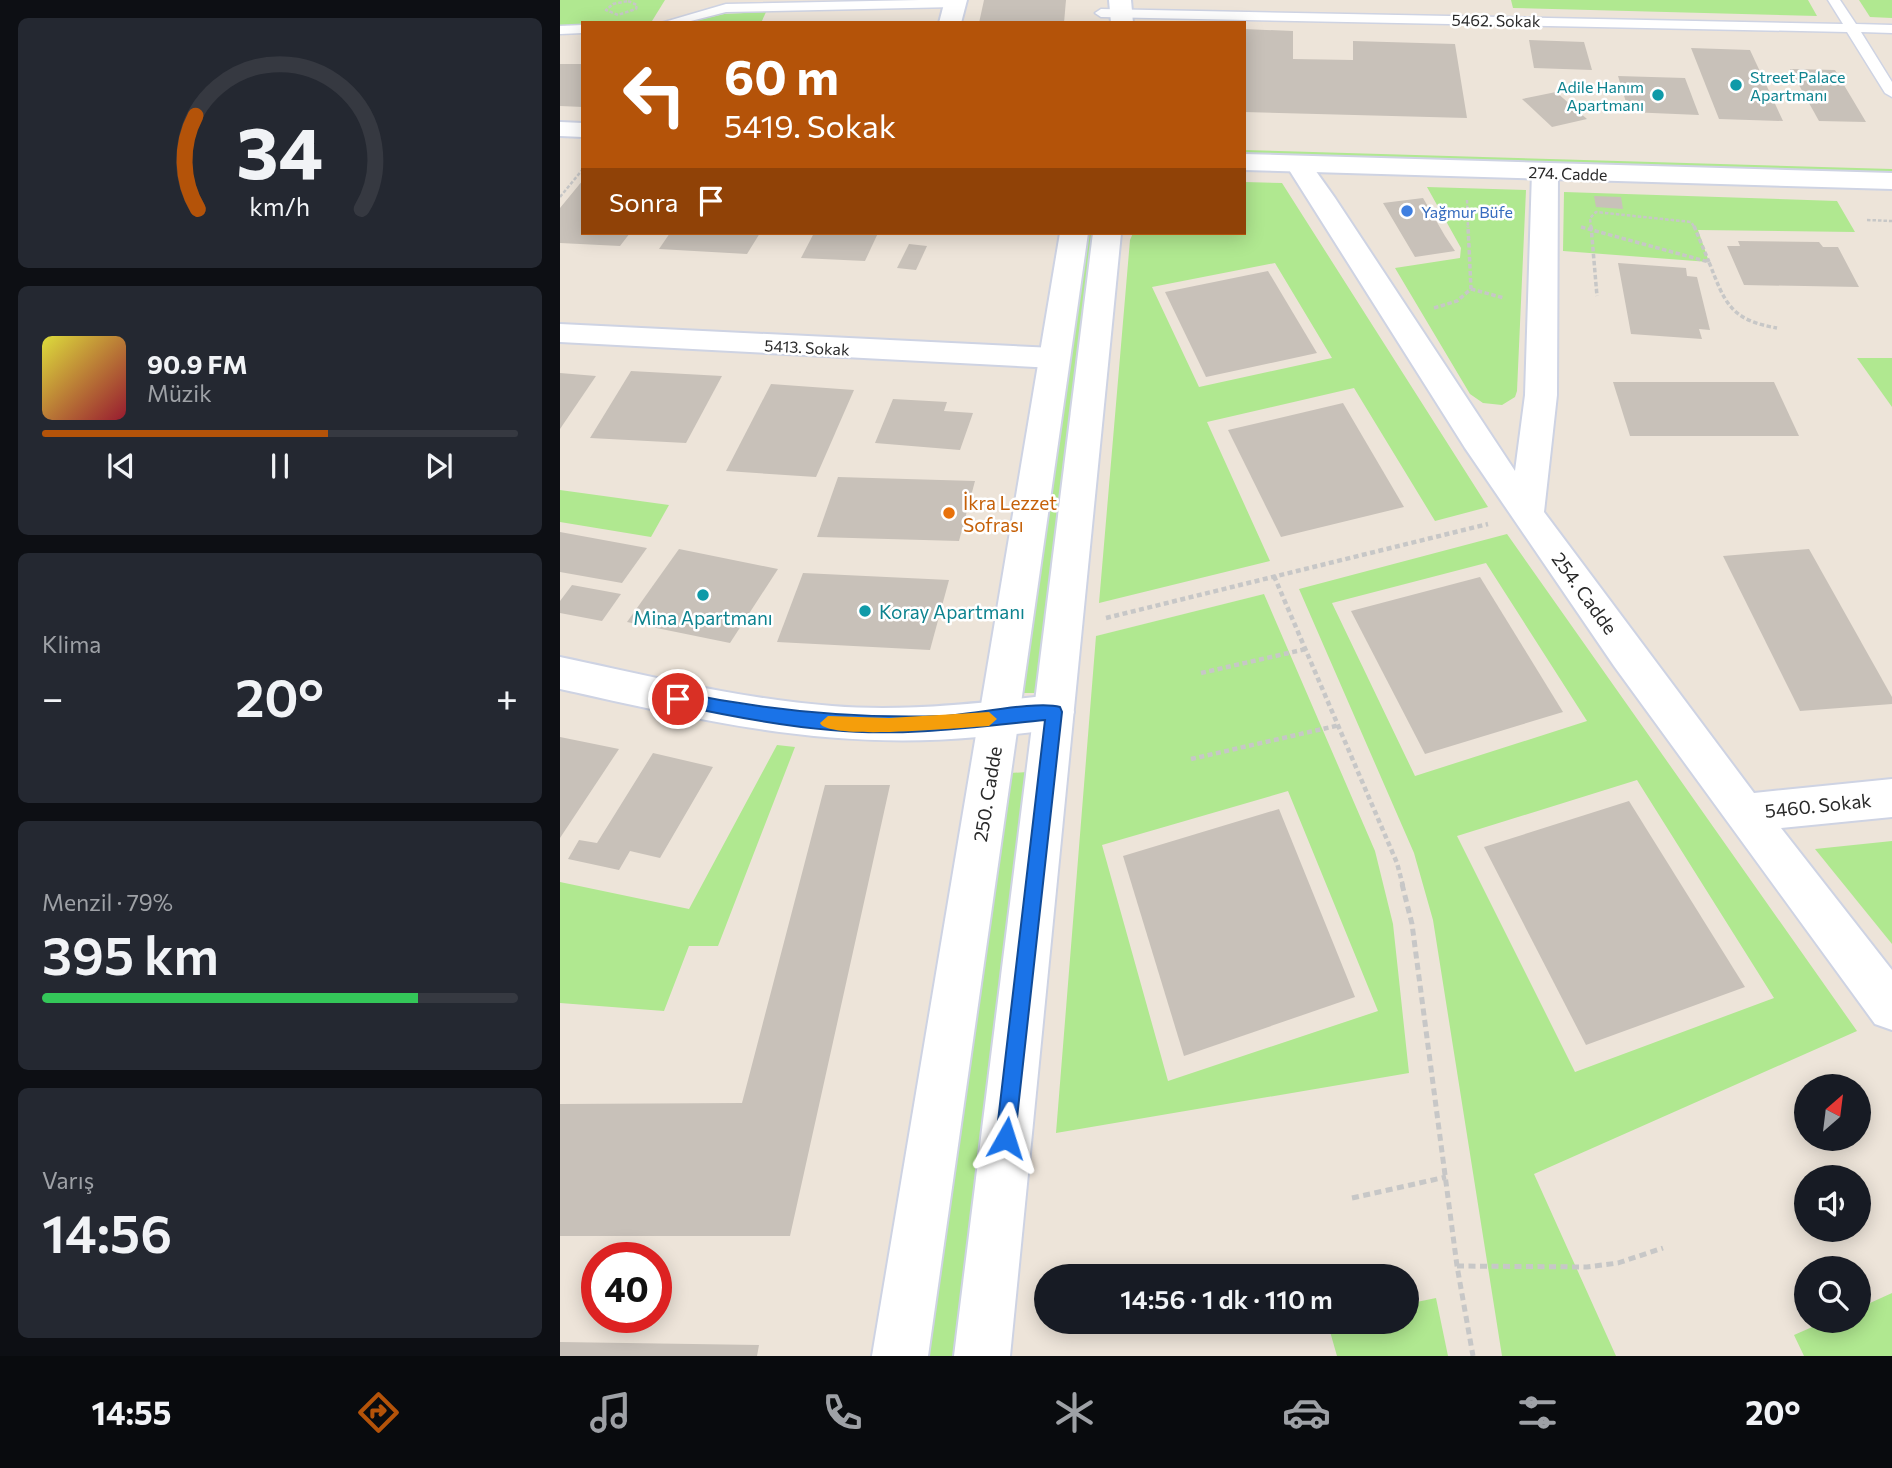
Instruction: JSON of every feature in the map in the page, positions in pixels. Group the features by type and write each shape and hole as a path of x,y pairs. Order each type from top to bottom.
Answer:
{"street":[{"path":"560,129 581,130"},
{"name":"274. Cadde","path":"1246,144 1892,163"},
{"name":"274. Cadde","path":"1246,162 1892,181"},
{"name":"254. Cadde","path":"1298,164 1527,513 1744,813 1892,1007"},
{"path":"1527,513 1541,395 1545,172"},
{"name":"250. Cadde","path":"900,1356 1074,235"},
{"path":"982,1356 1107,235"},
{"name":"5413. Sokak","path":"560,333 1054,358"},
{"path":"560,673 782,719 889,725 1054,712"},
{"name":"5460. Sokak","path":"1744,813 1892,798"}],"lane":[{"path":"1834,0 1892,93"},
{"path":"670,17 734,8 954,9"},
{"name":"5462. Sokak","path":"1111,12 1488,14 1892,29"},
{"path":"560,30 581,29"}],"path":[{"path":"617,3 635,3 636,9 628,13 613,15 606,10 617,3"},
{"path":"560,197 581,171"},
{"path":"1396,317 1446,305 1465,296 1471,289 1467,189"},
{"path":"1597,296 1590,218 1596,212 1685,220 1697,230 1731,313 1740,320 1777,328"},
{"path":"1867,220 1892,221"},
{"path":"1573,224 1709,262"},
{"path":"1098,620 1527,513"},
{"path":"1274,576 1397,863 1412,924 1457,1266 1473,1356"},
{"path":"1201,673 1306,649"},
{"path":"1191,759 1340,725"},
{"path":"1352,1198 1446,1177"},
{"path":"1457,1266 1587,1267 1618,1263 1663,1248"}],"green space":[{"path":"560,0 665,0 652,21 581,21 581,25 560,26"},
{"path":"1511,0 1808,0 1817,16 1513,8"},
{"path":"1859,0 1892,0 1892,18 1870,17"},
{"path":"766,12 762,21 694,21 724,14"},
{"path":"1246,150 1892,169 1892,174 1246,156"},
{"path":"1246,182 1282,183 1488,507 1435,521 1354,388 1207,422 1270,561 1099,603 1132,235 1246,235","holes":["1275,263 1332,358 1199,387 1152,287"]},
{"path":"1427,187 1526,190 1517,391 1515,397 1502,405 1483,403 1470,394 1395,268 1460,258 1461,248"},
{"path":"1564,192 1837,201 1855,232 1698,230 1709,262 1563,251"},
{"path":"1085,235 1096,235 1038,693 1021,693"},
{"path":"1857,358 1892,358 1892,407"},
{"path":"560,490 669,505 651,537 560,522"},
{"path":"1507,534 1857,1031 1534,1174 1616,1356 1502,1356 1433,920 1414,853 1299,589","holes":["1486,563 1587,721 1415,776 1332,603","1637,780 1774,998 1575,1072 1457,836"]},
{"path":"1264,594 1375,851 1393,924 1409,1073 1056,1133 1096,636","holes":["1288,791 1378,1011 1168,1081 1102,845"]},
{"path":"777,745 795,747 718,946 689,946 664,1011 560,1003 560,882 689,909"},
{"path":"1028,772 953,1356 928,1356 1009,773"},
{"path":"1892,841 1892,944 1815,849"},
{"path":"1892,1293 1892,1356 1804,1356 1794,1335 1799,1333 1871,1333 1871,1303"},
{"path":"1436,1298 1448,1356 1337,1356 1331,1334 1419,1334 1419,1302"}],"building":[{"path":"984,0 1066,0 1064,21 979,21"},
{"path":"1246,29 1293,31 1293,59 1353,60 1353,41 1455,44 1467,118 1246,112"},
{"path":"1529,40 1584,42 1592,70 1534,68"},
{"name":"Street Palace Apartmanı","path":"1691,48 1750,50 1783,121 1719,119"},
{"path":"560,64 581,64 581,107 560,106"},
{"path":"1790,69 1835,70 1866,122 1819,121"},
{"name":"Adile Hanım Apartmanı","path":"1618,76 1685,78 1699,115 1629,112"},
{"path":"1556,92 1587,119 1552,127 1522,99"},
{"path":"581,182 581,235 628,235 620,246 560,243 560,208"},
{"path":"1594,196 1621,197 1623,209 1596,207"},
{"path":"1423,198 1455,251 1415,257 1383,203"},
{"path":"669,235 759,235 747,254 659,249"},
{"path":"813,235 877,235 865,261 801,258"},
{"path":"1738,241 1819,242 1823,247 1838,247 1859,287 1744,285 1727,246 1740,246"},
{"path":"909,244 927,246 916,270 897,268"},
{"path":"1618,263 1686,268 1687,276 1697,277 1710,330 1699,329 1702,339 1631,334"},
{"path":"1268,271 1317,353 1206,377 1165,292"},
{"path":"631,371 722,376 686,443 590,438"},
{"path":"560,373 596,376 560,429"},
{"path":"1613,382 1774,382 1799,436 1630,436"},
{"path":"771,384 854,390 816,477 726,471"},
{"path":"893,399 947,402 944,411 973,413 960,450 875,443"},
{"path":"1343,403 1404,507 1281,537 1228,430"},
{"path":"838,477 975,481 959,541 817,537"},
{"path":"560,532 647,548 622,583 560,572"},
{"name":"Mina Apartmanı","path":"679,549 778,569 730,643 627,622"},
{"path":"1809,549 1892,697 1892,704 1800,711 1723,556"},
{"name":"Koray Apartmanı","path":"803,573 949,580 930,650 777,642"},
{"path":"1480,577 1563,712 1425,754 1351,611"},
{"path":"572,585 621,594 602,621 560,613 560,601"},
{"path":"560,737 619,749 560,838"},
{"path":"653,753 713,767 660,858 630,851 619,870 568,859 579,840 597,843"},
{"path":"825,785 890,785 790,1236 560,1236 560,1104 742,1103"},
{"path":"1629,801 1745,987 1586,1045 1484,847"},
{"path":"1279,809 1355,997 1184,1056 1123,856"},
{"path":"560,1342 759,1345 757,1356 560,1356"}],"slow traffic":[{"path":"828,723 889,725 989,719"}],"place":[{"name":"Street Palace Apartmanı","path":"1736,85"},
{"name":"Adile Hanım Apartmanı","path":"1658,95"},
{"name":"Yağmur Büfe","path":"1407,211"},
{"name":"İkra Lezzet Sofrası","path":"949,513"},
{"name":"Mina Apartmanı","path":"703,595"},
{"name":"Koray Apartmanı","path":"865,611"}],"route":[{"path":"678,699 782,719 834,724 945,723 1054,712 1006,1138"}]}
